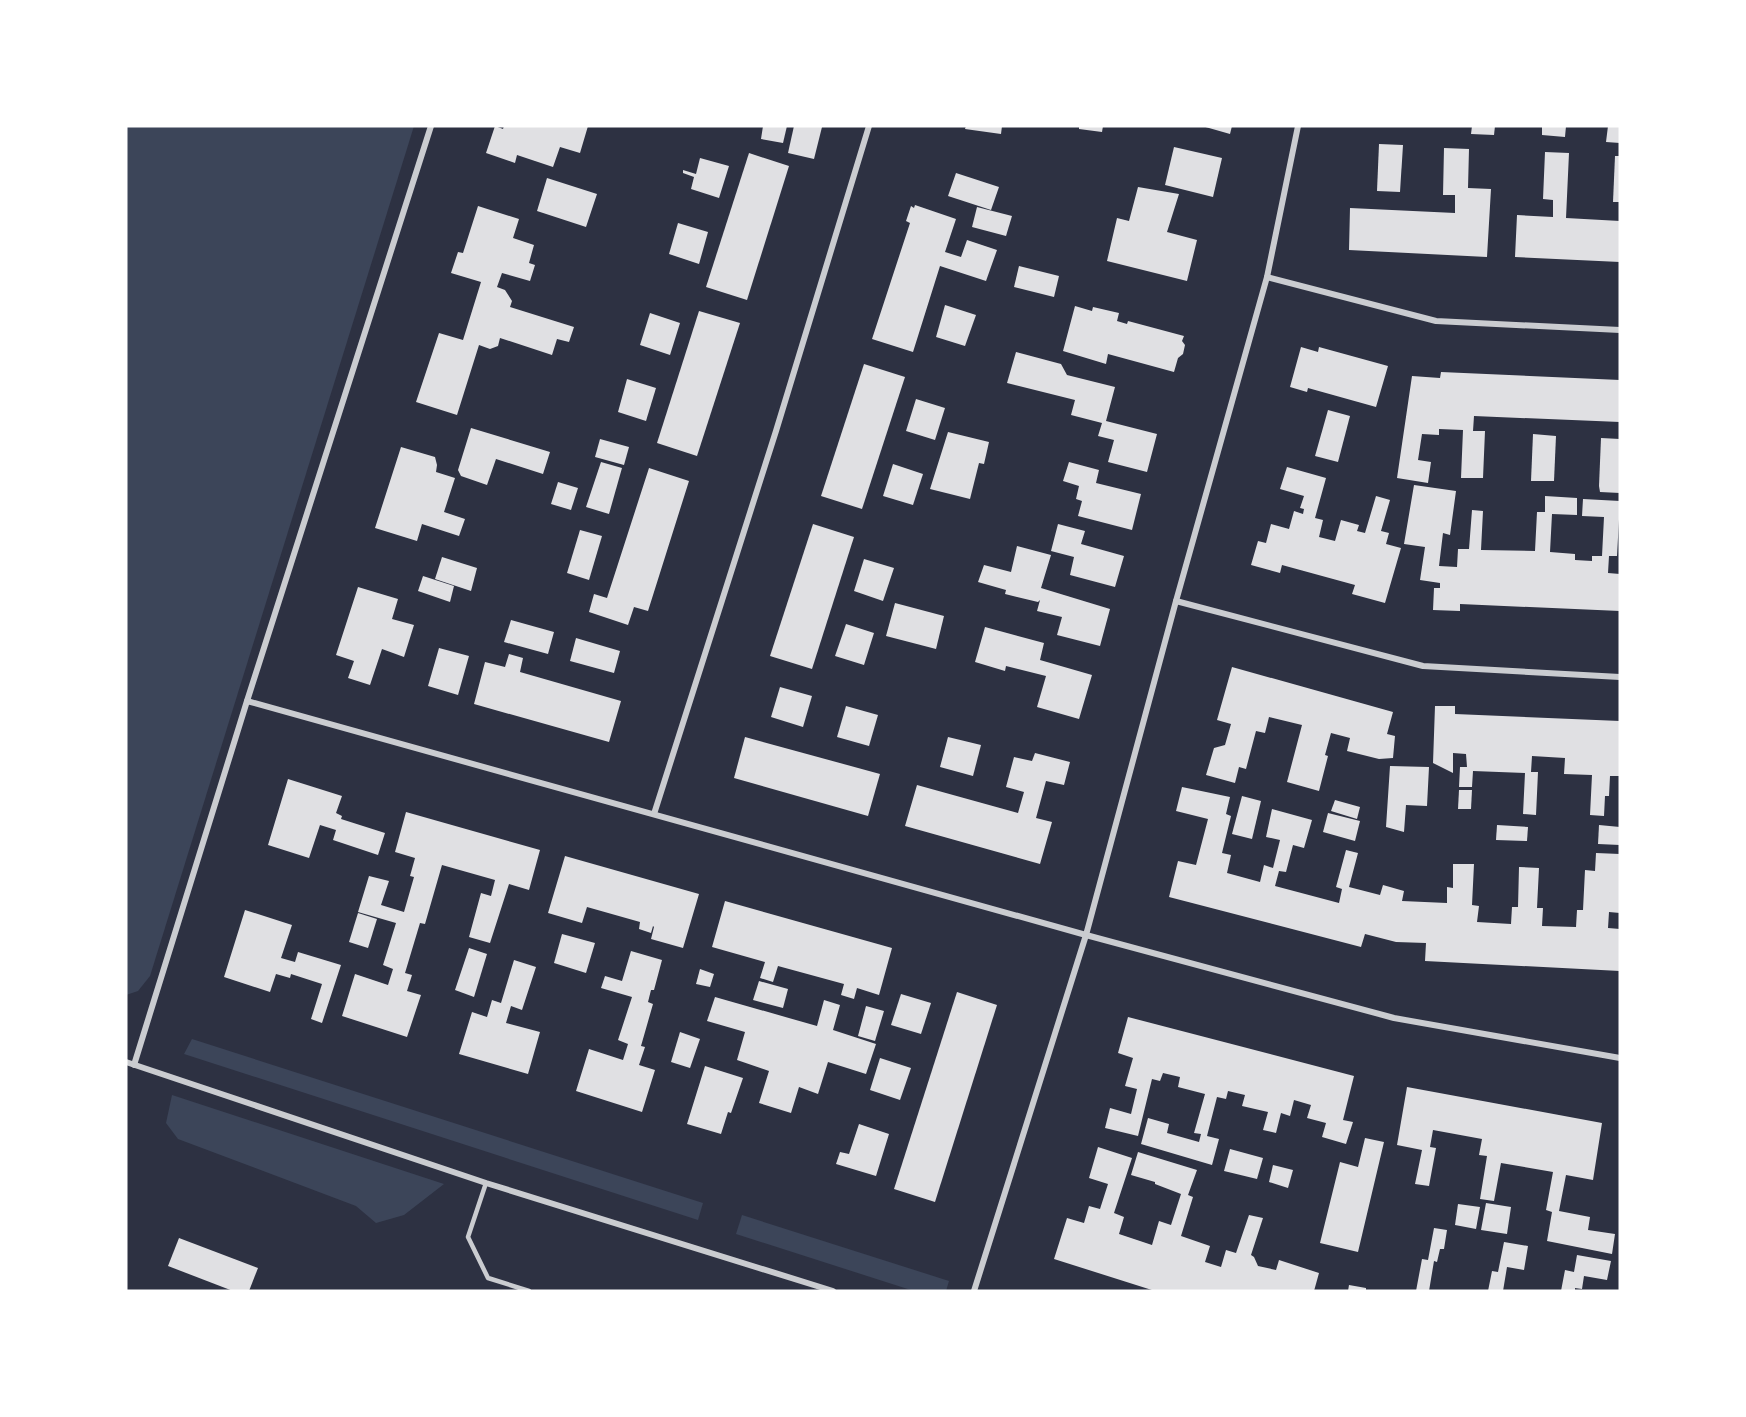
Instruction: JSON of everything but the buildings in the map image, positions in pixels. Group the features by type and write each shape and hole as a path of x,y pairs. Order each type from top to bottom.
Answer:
{"street":[{"path":"135,1065 247,701 431,126"},
{"path":"654,814 776,431 869,126"},
{"path":"974,1291 1086,935 1176,601 1267,277 1299,126"},
{"path":"1267,277 1436,321 1620,330"},
{"path":"1176,601 1423,666 1620,677"},
{"path":"247,701 1086,935 1394,1018 1620,1058"},
{"path":"126,1062 486,1183 833,1291"}],"lane":[{"path":"486,1183 468,1237 488,1278 529,1291"}],"shaded area":[{"path":"126,126 414,126 150,976 138,991 126,995"},
{"path":"192,1039 703,1203 698,1220 184,1054"},
{"path":"172,1095 444,1184 404,1215 376,1223 356,1206 178,1139 166,1123"},
{"path":"742,1215 949,1281 946,1291 914,1291 736,1234"}]}
